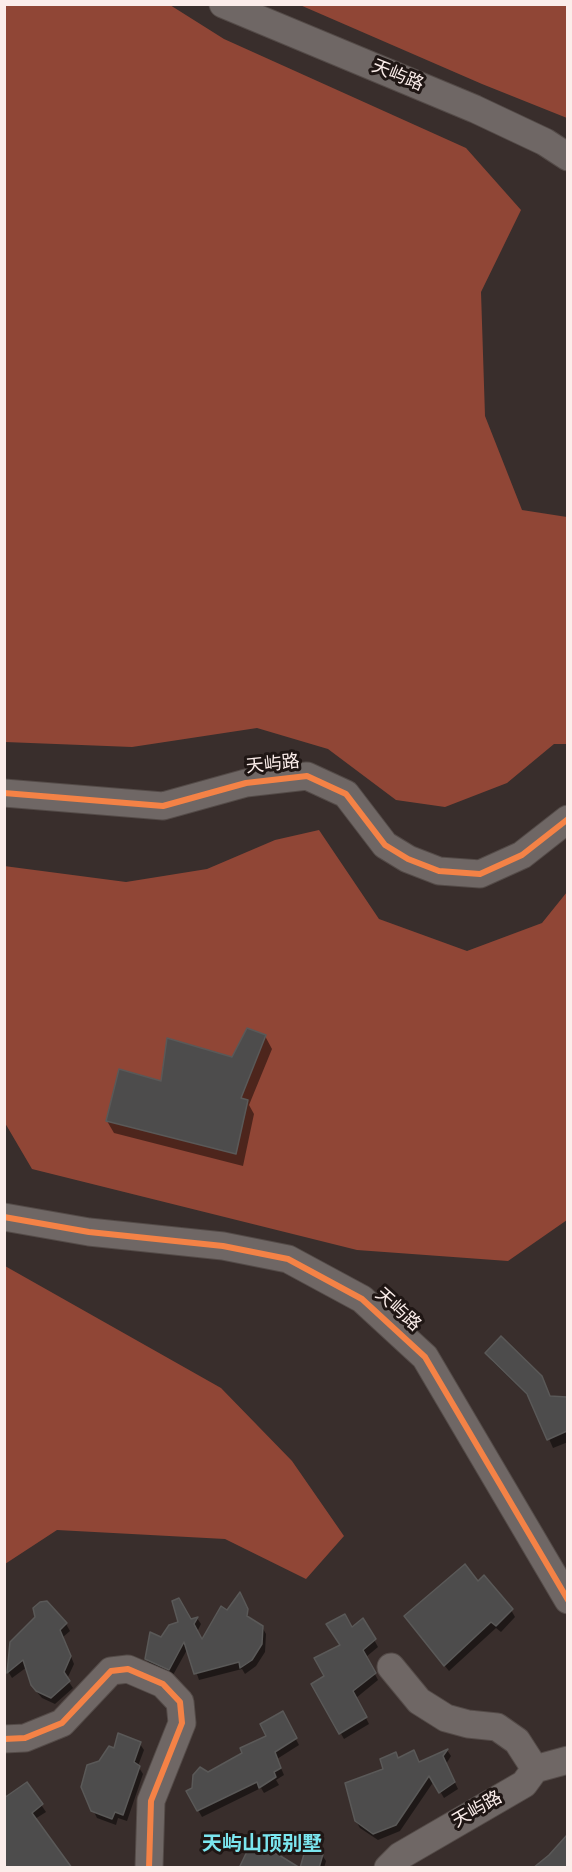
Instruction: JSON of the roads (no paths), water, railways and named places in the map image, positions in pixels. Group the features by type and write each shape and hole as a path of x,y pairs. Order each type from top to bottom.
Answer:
{"street":[{"name":"天屿路","path":"223,4 475,109 545,142 567,157"},
{"name":"天屿路","path":"4,793 163,806 246,783 307,776 346,794 385,845 408,859 440,871 480,874 522,855 567,819"},
{"name":"天屿路","path":"4,1217 89,1232 223,1246 288,1259 362,1299 425,1357 567,1600"},
{"path":"391,1667 419,1701 446,1718 468,1724 497,1727 517,1742 535,1769 567,1760"},
{"path":"4,1739 25,1738 62,1723 111,1671 128,1669 163,1683 180,1702 182,1723 150,1801 149,1868"},
{"name":"天屿路","path":"388,1868 400,1856 524,1785 535,1769"}],"district":[{"name":"天屿山顶别墅","path":"262,1846"}]}
